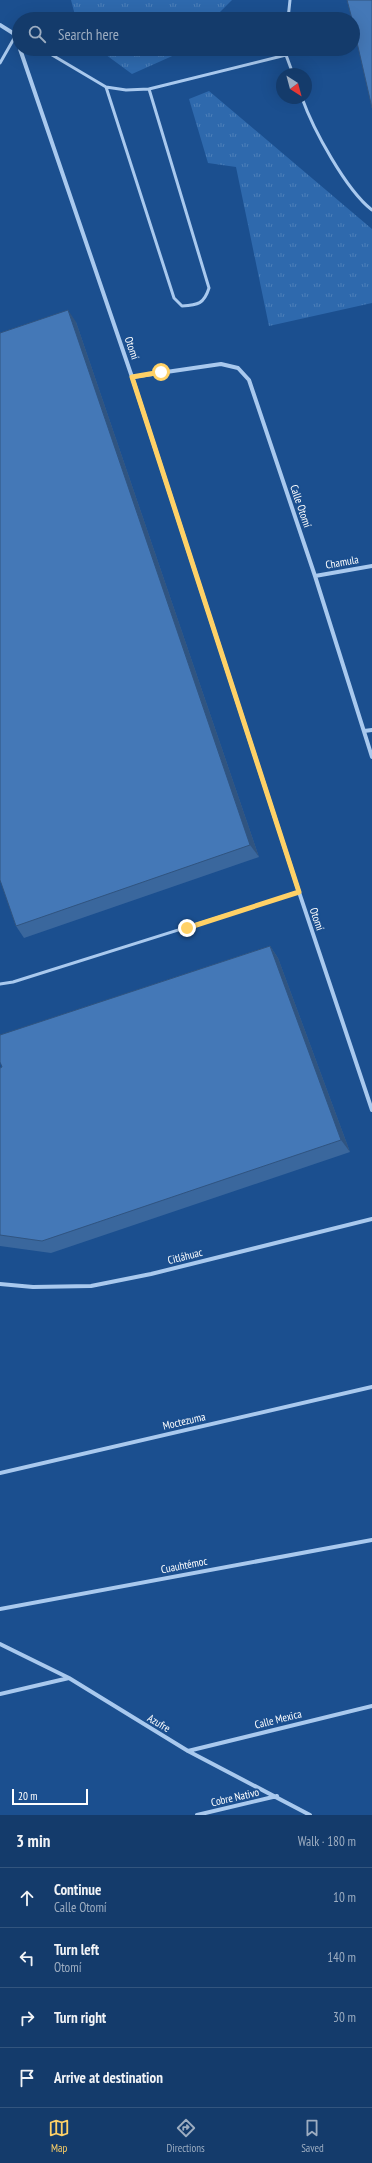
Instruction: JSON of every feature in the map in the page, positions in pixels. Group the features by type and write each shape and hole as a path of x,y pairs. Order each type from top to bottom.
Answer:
{"street":[{"path":"0,25 12,33"},
{"name":"Otomí","path":"22,56 132,377 299,892 372,1110"},
{"name":"Calle Otomí","path":"132,377 221,364 232,365 244,373 252,389 315,576 372,757"},
{"name":"Chamula","path":"315,576 372,566"},
{"path":"364,731 372,730"},
{"name":"Citláhuac","path":"0,1284 33,1287 91,1286 151,1274 372,1219"},
{"name":"Moctezuma","path":"0,1473 372,1387"},
{"name":"Cuauhtémoc","path":"0,1609 372,1540"},
{"name":"Azufre","path":"0,1644 69,1678 188,1751 277,1796 310,1815"},
{"path":"0,1694 69,1678"},
{"name":"Calle Mexica","path":"188,1751 372,1706"},
{"name":"Cobre Nativo","path":"197,1815 277,1796"}],"lane":[{"path":"289,12 290,0"},
{"path":"0,63 12,44"},
{"path":"54,56 106,87 126,90 149,89 282,56"},
{"path":"286,56 291,68"},
{"path":"106,87 174,298 182,306 196,305 206,298 209,288 149,89"},
{"path":"305,104 327,148 349,184 365,205 372,210"},
{"path":"0,984 13,982 299,892"}],"green space":[{"path":"71,0 232,0 220,12 74,12"},
{"path":"108,56 172,56 132,74"},
{"path":"209,91 372,229 372,303 269,326 236,167 208,163 189,99"}],"building":[{"path":"347,0 372,0 372,108 360,56 360,12 350,12"},
{"path":"68,310 250,845 16,926 0,880 0,333"},
{"path":"270,946 341,1140 42,1241 0,1235 0,1068 2,1067 0,1062 0,1035"}],"route":[{"path":"161,372 132,377 299,892 187,928"}]}
